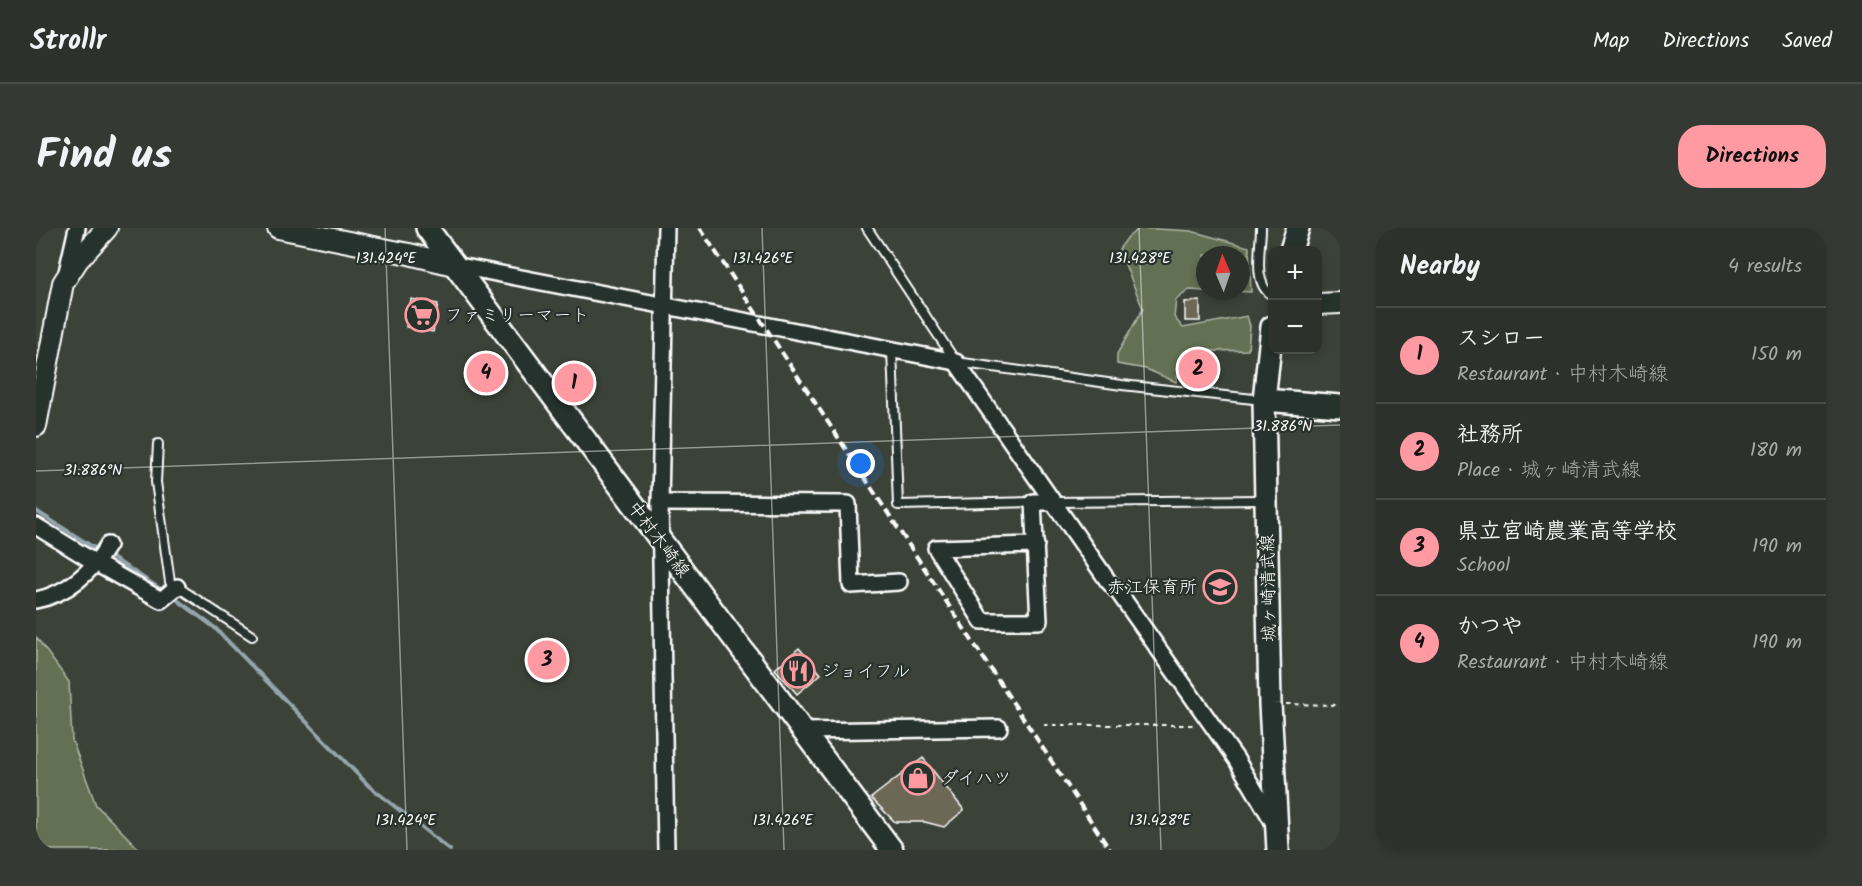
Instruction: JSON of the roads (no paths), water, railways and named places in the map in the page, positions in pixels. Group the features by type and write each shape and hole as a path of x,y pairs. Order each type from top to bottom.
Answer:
{"main road":[{"name":"中村木崎線","path":"427,228 892,850"},
{"path":"1292,246 1298,228"},
{"name":"城ヶ崎清武線","path":"1269,354 1264,400 1270,704 1278,850"},
{"path":"1264,400 1340,406"}],"street":[{"path":"37,419 63,283 77,228"},
{"path":"63,283 78,260 107,228"},
{"path":"278,228 454,265 956,362 1236,759 1276,826"},
{"path":"666,228 660,503 666,850"},
{"path":"1322,304 1340,303"},
{"path":"1036,545 936,548 982,621 1039,621 1036,545 1034,502 1053,502"},
{"path":"660,503 848,504 851,585 899,582"},
{"path":"36,526 102,555 161,600 177,587"},
{"path":"36,600 48,598 83,578 102,555"},
{"path":"803,731 999,728"}],"lane":[{"path":"867,228 956,362 1122,385 1264,400"},
{"path":"1261,228 1259,274 1263,288 1268,292"},
{"path":"892,348 898,505 1034,502"},
{"path":"158,444 156,482 170,582 252,636"},
{"path":"1053,502 1266,500"}],"waterway":[{"path":"36,511 99,551"},
{"path":"106,554 165,592"},
{"path":"172,596 215,628 369,786 450,850"}],"railway":[{"path":"700,228 1110,850"}],"place":[{"name":"ファミリーマート","path":"422,315"},
{"name":"社務所","path":"1198,369"},
{"name":"かつや","path":"486,373"},
{"name":"スシロー","path":"574,383"},
{"name":"赤江保育所","path":"1220,587"},
{"name":"県立宮崎農業高等学校","path":"547,660"},
{"name":"ジョイフル","path":"798,671"},
{"name":"ダイハツ","path":"918,778"}]}
